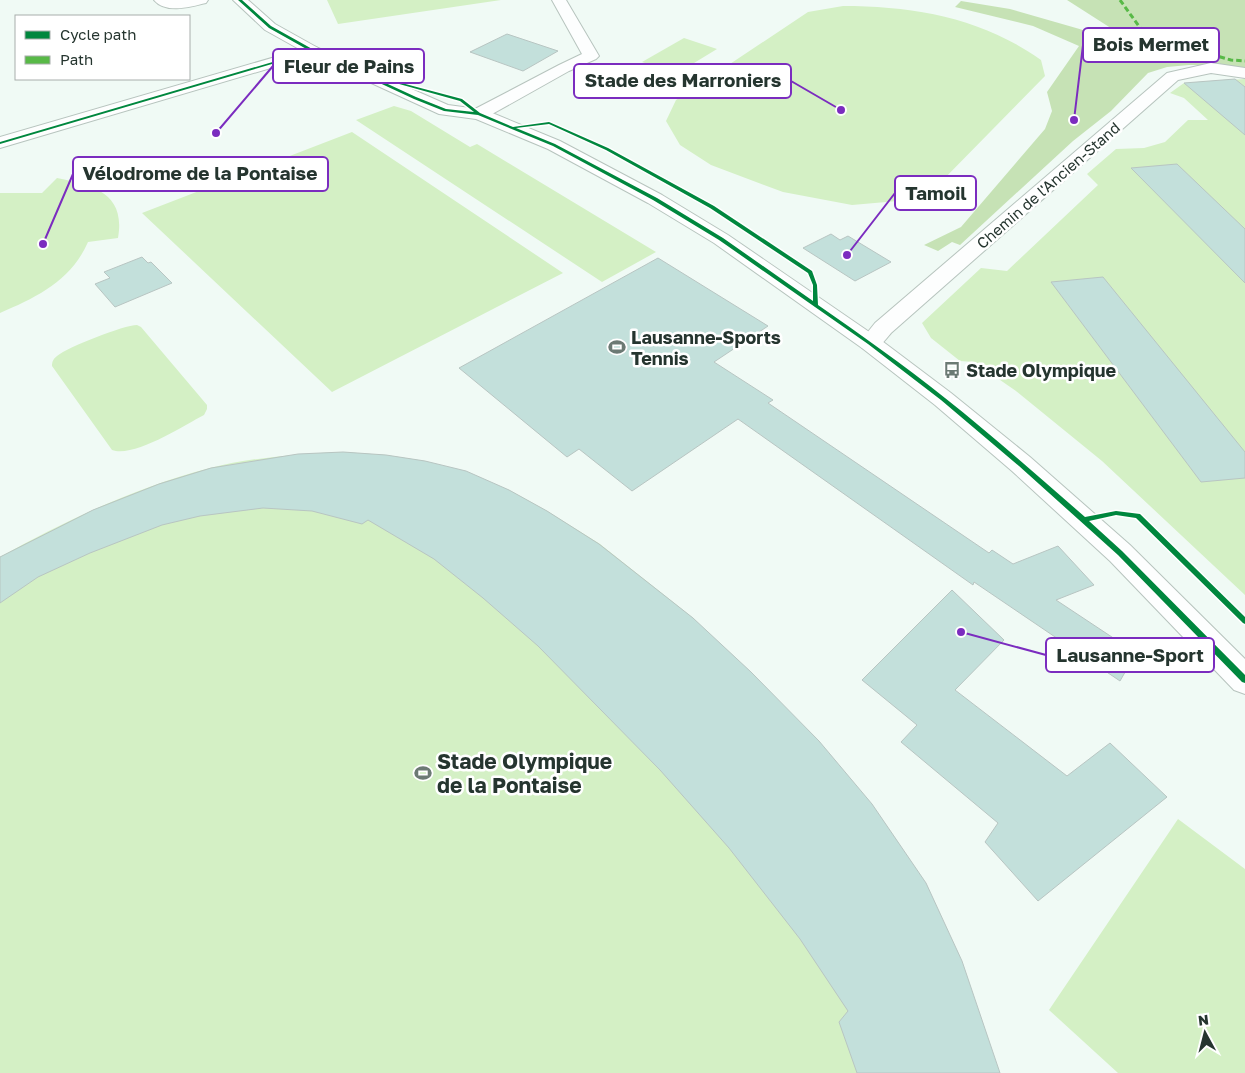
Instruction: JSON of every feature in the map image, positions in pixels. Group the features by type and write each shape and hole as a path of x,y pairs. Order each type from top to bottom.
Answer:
{"street":[{"path":"161,0 175,5 201,0"},
{"path":"240,0 270,27 313,51 445,110 479,114 554,145 655,199 721,239 870,343 943,399 1062,500 1120,553 1245,680"},
{"path":"479,114 590,56 559,0"},
{"path":"190,77 231,66 298,43"},
{"path":"0,143 313,51"},
{"name":"Chemin de l'Ancien-Stand","path":"870,343 883,328 1173,76 1211,68 1245,73"},
{"path":"0,131 180,80"}],"green space":[{"path":"327,0 501,0 338,24"},
{"path":"1067,0 1245,0 1245,69 1224,65 1189,65 1167,67 1148,73 1111,111 1073,141 960,245 952,242 938,251 924,245 961,227 1045,129 1052,111 1047,92 1079,46 1033,26 955,7 961,1 1010,9 1090,32 1139,61 1156,57"},
{"path":"843,6 921,12 971,24 995,34 1041,60 1045,76 938,185 909,200 852,205 783,192 711,165 680,145 666,121 676,100 808,12"},
{"path":"684,38 717,49 676,74 642,62"},
{"path":"313,66 336,74 338,78 334,81 315,84 291,79 293,72"},
{"path":"1245,79 1245,595 1102,461 1016,391 974,362 960,361 931,338 922,323 981,268 1007,271 1098,185 1087,174 1116,149 1144,148 1165,142 1188,120 1208,120 1184,98 1170,93 1184,83"},
{"path":"394,106 411,111 470,147 477,144 656,252 602,282 356,120"},
{"path":"352,132 563,273 332,392 142,213"},
{"path":"57,178 94,188 112,201 117,211 119,223 118,238 88,242 81,256 72,267 52,286 27,301 0,313 0,193 42,193"},
{"path":"137,325 141,327 207,405 207,409 204,415 158,440 133,449 112,450 52,366 52,363 57,356 72,347 109,332"},
{"name":"Stade Olympique de la Pontaise","path":"343,452 386,455 425,461 509,490 600,544 693,618 998,1073 0,1073 0,557 50,530 102,506 183,476 227,464 260,459"},
{"path":"1178,819 1245,869 1245,1073 1118,1073 1049,1010"}],"building":[{"path":"507,34 558,51 523,71 470,52"},
{"path":"1235,79 1245,87 1245,135 1184,83"},
{"path":"1177,164 1245,229 1245,283 1131,168"},
{"path":"831,234 840,240 848,236 891,262 855,281 803,248"},
{"path":"142,257 148,263 151,262 172,283 115,307 95,284 110,278 104,272"},
{"path":"658,258 768,326 714,362 773,400 768,403 989,553 992,550 1013,564 1058,546 1094,585 1056,600 1136,653 1120,681 974,582 973,585 738,419 632,491 579,449 567,457 459,368"},
{"path":"1103,277 1245,452 1245,478 1201,482 1051,282"},
{"path":"343,452 386,455 425,461 466,471 509,490 547,511 599,544 693,618 751,672 819,741 872,804 926,883 962,961 1000,1073 857,1073 839,1022 848,1011 800,939 729,848 660,770 538,646 483,598 434,559 368,520 362,524 312,511 263,508 200,516 162,525 90,553 38,577 0,603 0,557 93,510 159,484 211,468 298,454"},
{"path":"952,590 1004,640 955,690 1067,776 1110,743 1167,797 1038,901 985,842 998,823 901,742 917,725 862,680"}],"marked path":[{"path":"1120,0 1146,36 1135,46"},
{"path":"1146,36 1231,60 1245,61"}],"cycle path":[{"path":"240,0 270,27 313,51 445,110 479,114 554,145 655,199 721,239 870,343 943,399 1021,464 1120,553 1245,680"},
{"path":"0,143 313,51"},
{"path":"394,82 461,100 479,114"},
{"path":"515,127 549,123 607,149 712,207 810,272 815,285 816,306"},
{"path":"1084,520 1116,513 1138,516 1245,621"}],"place":[{"name":"Stade des Marroniers","path":"841,110"},
{"name":"Bois Mermet","path":"1074,120"},
{"name":"Fleur de Pains","path":"216,133"},
{"name":"Vélodrome de la Pontaise","path":"43,244"},
{"name":"Tamoil","path":"847,255"},
{"name":"Lausanne-Sports Tennis","path":"617,347"},
{"name":"Stade Olympique","path":"952,370"},
{"name":"Lausanne-Sport","path":"961,632"},
{"name":"Stade Olympique de la Pontaise","path":"423,773"}]}
